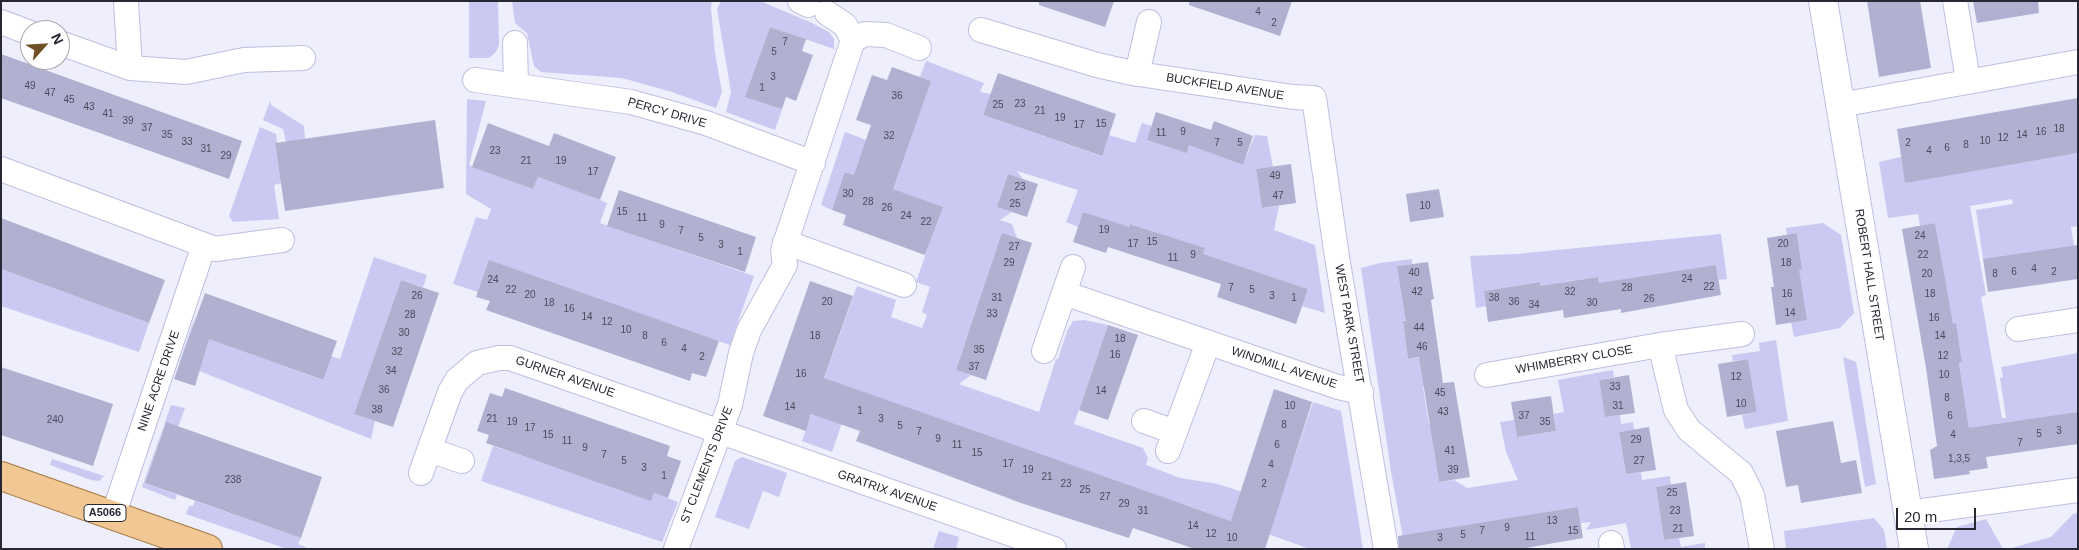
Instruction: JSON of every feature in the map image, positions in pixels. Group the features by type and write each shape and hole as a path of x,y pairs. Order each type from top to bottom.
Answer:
{"main road":[{"name":"A5066","path":"1,476 208,549"}],"street":[{"path":"126,1 130,68"},
{"name":"ROBERT HALL STREET","path":"1823,1 1914,549"},
{"path":"1955,1 1968,80"},
{"path":"812,6 845,25 853,40 865,34 886,35 919,48"},
{"path":"1,22 20,29"},
{"path":"1137,74 1149,22"},
{"name":"BUCKFIELD AVENUE","path":"981,30 1097,66 1137,74 1292,97 1314,98"},
{"name":"ST CLEMENTS DRIVE","path":"676,549 730,405 741,354 749,330 785,265 783,250 785,242 853,40"},
{"path":"515,43 516,84"},
{"path":"70,47 130,68 186,72 244,60 304,58"},
{"path":"1840,105 1968,80 2078,62"},
{"name":"PERCY DRIVE","path":"476,80 516,84 631,102 706,123 813,163"},
{"name":"WEST PARK STREET","path":"1314,98 1337,257 1386,549"},
{"path":"1,169 216,249 282,240"},
{"path":"785,242 904,285"},
{"name":"NINE ACRE DRIVE","path":"113,516 204,245"},
{"path":"1044,351 1073,267"},
{"name":"WINDMILL AVENUE","path":"1064,293 1338,387 1361,392"},
{"path":"2018,329 2078,320"},
{"name":"WHIMBERRY CLOSE","path":"1487,375 1660,345 1742,334"},
{"path":"1144,421 1172,441 1208,343"},
{"path":"1660,345 1676,410 1689,430 1741,473 1752,495 1762,549"},
{"name":"GURNER AVENUE","path":"421,473 456,380 477,363 499,358 521,361 720,432"},
{"name":"GRATRIX AVENUE","path":"720,432 1054,549"},
{"path":"429,450 462,461"},
{"path":"1908,514 2078,490"}],"shaded area":[{"path":"469,1 498,1 499,45 496,52 489,58 469,58"},
{"path":"512,1 712,1 715,53 722,92 716,108 672,92 622,78 541,72 534,66 527,33 515,23"},
{"path":"721,1 760,1 812,23 829,32 834,39 834,49 770,27 746,96 782,109 775,130 726,112 731,92 717,9"},
{"path":"926,61 984,83 980,92 991,94 983,115 1101,156 1109,135 1135,143 1142,123 1152,126 1187,152 1191,139 1203,150 1243,165 1255,135 1267,136 1273,167 1256,169 1262,208 1279,206 1274,230 1315,245 1325,313 1302,306 1308,289 1229,263 1200,262 1204,248 1171,237 1166,251 1164,235 1131,224 1126,237 1083,212 1078,227 1066,222 1078,190 1017,171 1023,179 1008,174 997,207 1012,212 1000,220 1012,224 1017,238 982,342 967,337 956,370 971,375 959,384 1039,412 1056,359 1058,359 1067,331 1073,321 1084,320 1108,325 1074,424 1143,448 1148,458 1146,465 1180,478 1218,484 1279,504 1313,402 1341,411 1363,549 1310,549 1189,506 847,408 832,452 802,441 857,286 896,300 891,317 922,328 927,315 922,312 930,287 916,282 942,207 846,172 832,210 821,205 845,132 877,144 931,81 920,77"},
{"path":"467,99 486,101 469,165 533,189 538,177 600,200 607,203 600,223 754,276 730,345 489,261 478,292 453,284 476,217 487,220 491,209 466,194"},
{"path":"270,101 271,105 304,126 305,139 286,142 283,129 263,120"},
{"path":"260,127 276,134 277,143 275,144 281,183 274,185 279,219 233,222 229,216"},
{"path":"2078,153 2078,226 2071,227 2077,263 1983,259 1976,210 2013,204 2012,199 1970,206 1986,295 1981,297 2002,418 2006,418 2000,378 2003,377 2001,367 2078,353 2078,412 1971,441 1959,363 1962,362 1956,324 1952,324 1935,223 1920,226 1918,214 1888,218 1879,162 1901,157 1906,182"},
{"path":"1823,223 1841,235 1854,313 1840,328 1794,337 1791,322 1806,320 1787,272 1802,269 1797,233 1787,235 1786,228"},
{"path":"1721,234 1727,279 1719,280 1716,265 1676,272 1601,294 1598,277 1559,283 1561,300 1542,298 1539,282 1484,291 1486,306 1476,308 1470,256 1516,254"},
{"path":"374,257 427,275 423,287 401,280 354,414 375,421 371,439 179,363 197,311 191,332 322,380 331,356 340,359"},
{"path":"1412,259 1412,264 1398,266 1418,319 1403,321 1408,359 1424,357 1438,384 1423,387 1429,424 1444,422 1433,445 1439,482 1454,480 1467,488 1518,480 1506,452 1500,422 1514,420 1517,437 1556,431 1554,414 1564,412 1558,380 1613,370 1614,377 1599,380 1605,417 1620,415 1621,424 1633,422 1634,430 1619,432 1626,474 1641,472 1642,480 1670,476 1671,485 1656,487 1664,540 1679,538 1681,547 1705,543 1705,549 1631,549 1626,523 1586,530 1591,522 1581,523 1578,507 1542,513 1405,549 1391,471 1361,268 1380,263"},
{"path":"1,269 149,323 139,352 1,306"},
{"path":"1776,340 1788,421 1745,429 1742,415 1757,412 1748,359 1733,361 1732,355 1760,351 1759,343"},
{"path":"1843,357 1856,362 1876,484 1865,487"},
{"path":"171,405 185,408 178,427 165,423 145,483 177,495 175,500 142,487"},
{"path":"493,446 573,473 654,493 678,502 662,542 481,481"},
{"path":"742,457 787,473 779,497 763,491 749,529 715,517 735,461"},
{"path":"52,459 104,476 99,481 91,480 50,465"},
{"path":"195,501 301,538 298,544 310,549 287,549 186,514 189,506 193,506"},
{"path":"2078,513 2078,549 2008,549 2051,537 2073,514"},
{"path":"1874,518 1884,530 1887,549 1786,549 1784,531"},
{"path":"1986,519 2003,549 1947,549 1957,527"},
{"path":"939,531 959,537 956,549 933,549"}],"building":[{"path":"1039,1 1114,1 1105,27 1039,5"},
{"path":"1189,1 1292,1 1280,36 1189,5"},
{"path":"1867,1 1920,1 1931,68 1879,77"},
{"path":"1973,1 2038,1 2039,13 1977,23"},
{"path":"770,27 806,39 802,51 813,55 796,101 786,97 782,109 745,97"},
{"path":"1,54 20,61 20,70 45,70 242,141 229,179 1,98"},
{"path":"892,67 931,81 893,189 943,207 925,255 843,225 846,215 832,210 845,172 854,175 871,125 856,120 872,75 887,80"},
{"path":"998,73 1116,114 1102,156 983,115"},
{"path":"2078,98 2078,153 1905,183 1897,129"},
{"path":"1156,112 1211,130 1214,121 1253,136 1243,165 1189,145 1187,153 1147,140"},
{"path":"435,120 444,188 285,211 275,143"},
{"path":"488,123 549,146 554,133 616,157 600,200 538,177 533,189 472,167"},
{"path":"1291,164 1296,203 1262,208 1256,169"},
{"path":"1008,174 1038,184 1027,217 997,207"},
{"path":"1439,189 1444,217 1410,222 1406,194"},
{"path":"619,190 756,237 745,272 607,226"},
{"path":"1083,212 1129,227 1130,224 1205,248 1203,254 1308,289 1296,324 1217,297 1221,284 1108,247 1106,253 1073,242"},
{"path":"1,218 165,280 149,323 1,269"},
{"path":"1935,223 1953,324 1956,323 1962,362 1959,363 1969,428 2078,412 2078,444 1986,457 1988,468 1969,471 1970,474 1934,479 1930,450 1937,446 1926,368 1902,229"},
{"path":"1002,233 1032,243 986,380 956,370"},
{"path":"1797,233 1802,269 1799,270 1807,320 1776,325 1771,287 1774,287 1767,238"},
{"path":"2078,245 2078,279 1988,292 1983,259"},
{"path":"489,260 719,341 706,377 692,373 690,381 486,310 490,301 476,297"},
{"path":"1428,262 1434,299 1431,300 1443,383 1454,382 1470,477 1439,482 1419,357 1408,359 1403,321 1406,321 1397,266"},
{"path":"1716,265 1721,295 1621,313 1621,309 1564,318 1563,310 1488,322 1484,291 1540,282 1540,286 1598,277 1599,283"},
{"path":"401,280 439,293 393,427 354,414"},
{"path":"810,281 853,296 824,378 1231,521 1274,389 1312,402 1265,549 1195,549 1133,528 1129,538 1021,503 856,441 860,431 811,414 806,431 763,416"},
{"path":"205,293 337,341 323,380 209,339 195,386 174,379"},
{"path":"1108,325 1138,335 1108,420 1079,410"},
{"path":"1748,359 1757,412 1727,417 1718,364"},
{"path":"1,367 113,404 93,466 1,435"},
{"path":"1629,375 1635,413 1605,417 1599,380"},
{"path":"505,388 670,446 667,456 681,461 668,498 654,493 651,501 486,443 489,435 477,431 490,393 502,397"},
{"path":"1551,396 1556,431 1517,437 1511,402"},
{"path":"1833,421 1841,463 1856,460 1862,493 1801,503 1798,485 1786,487 1776,431"},
{"path":"166,422 322,477 301,538 145,483"},
{"path":"1649,427 1656,470 1626,474 1619,432"},
{"path":"1686,482 1694,536 1664,540 1656,487"},
{"path":"1578,507 1583,538 1520,549 1399,549 1398,536"}]}
